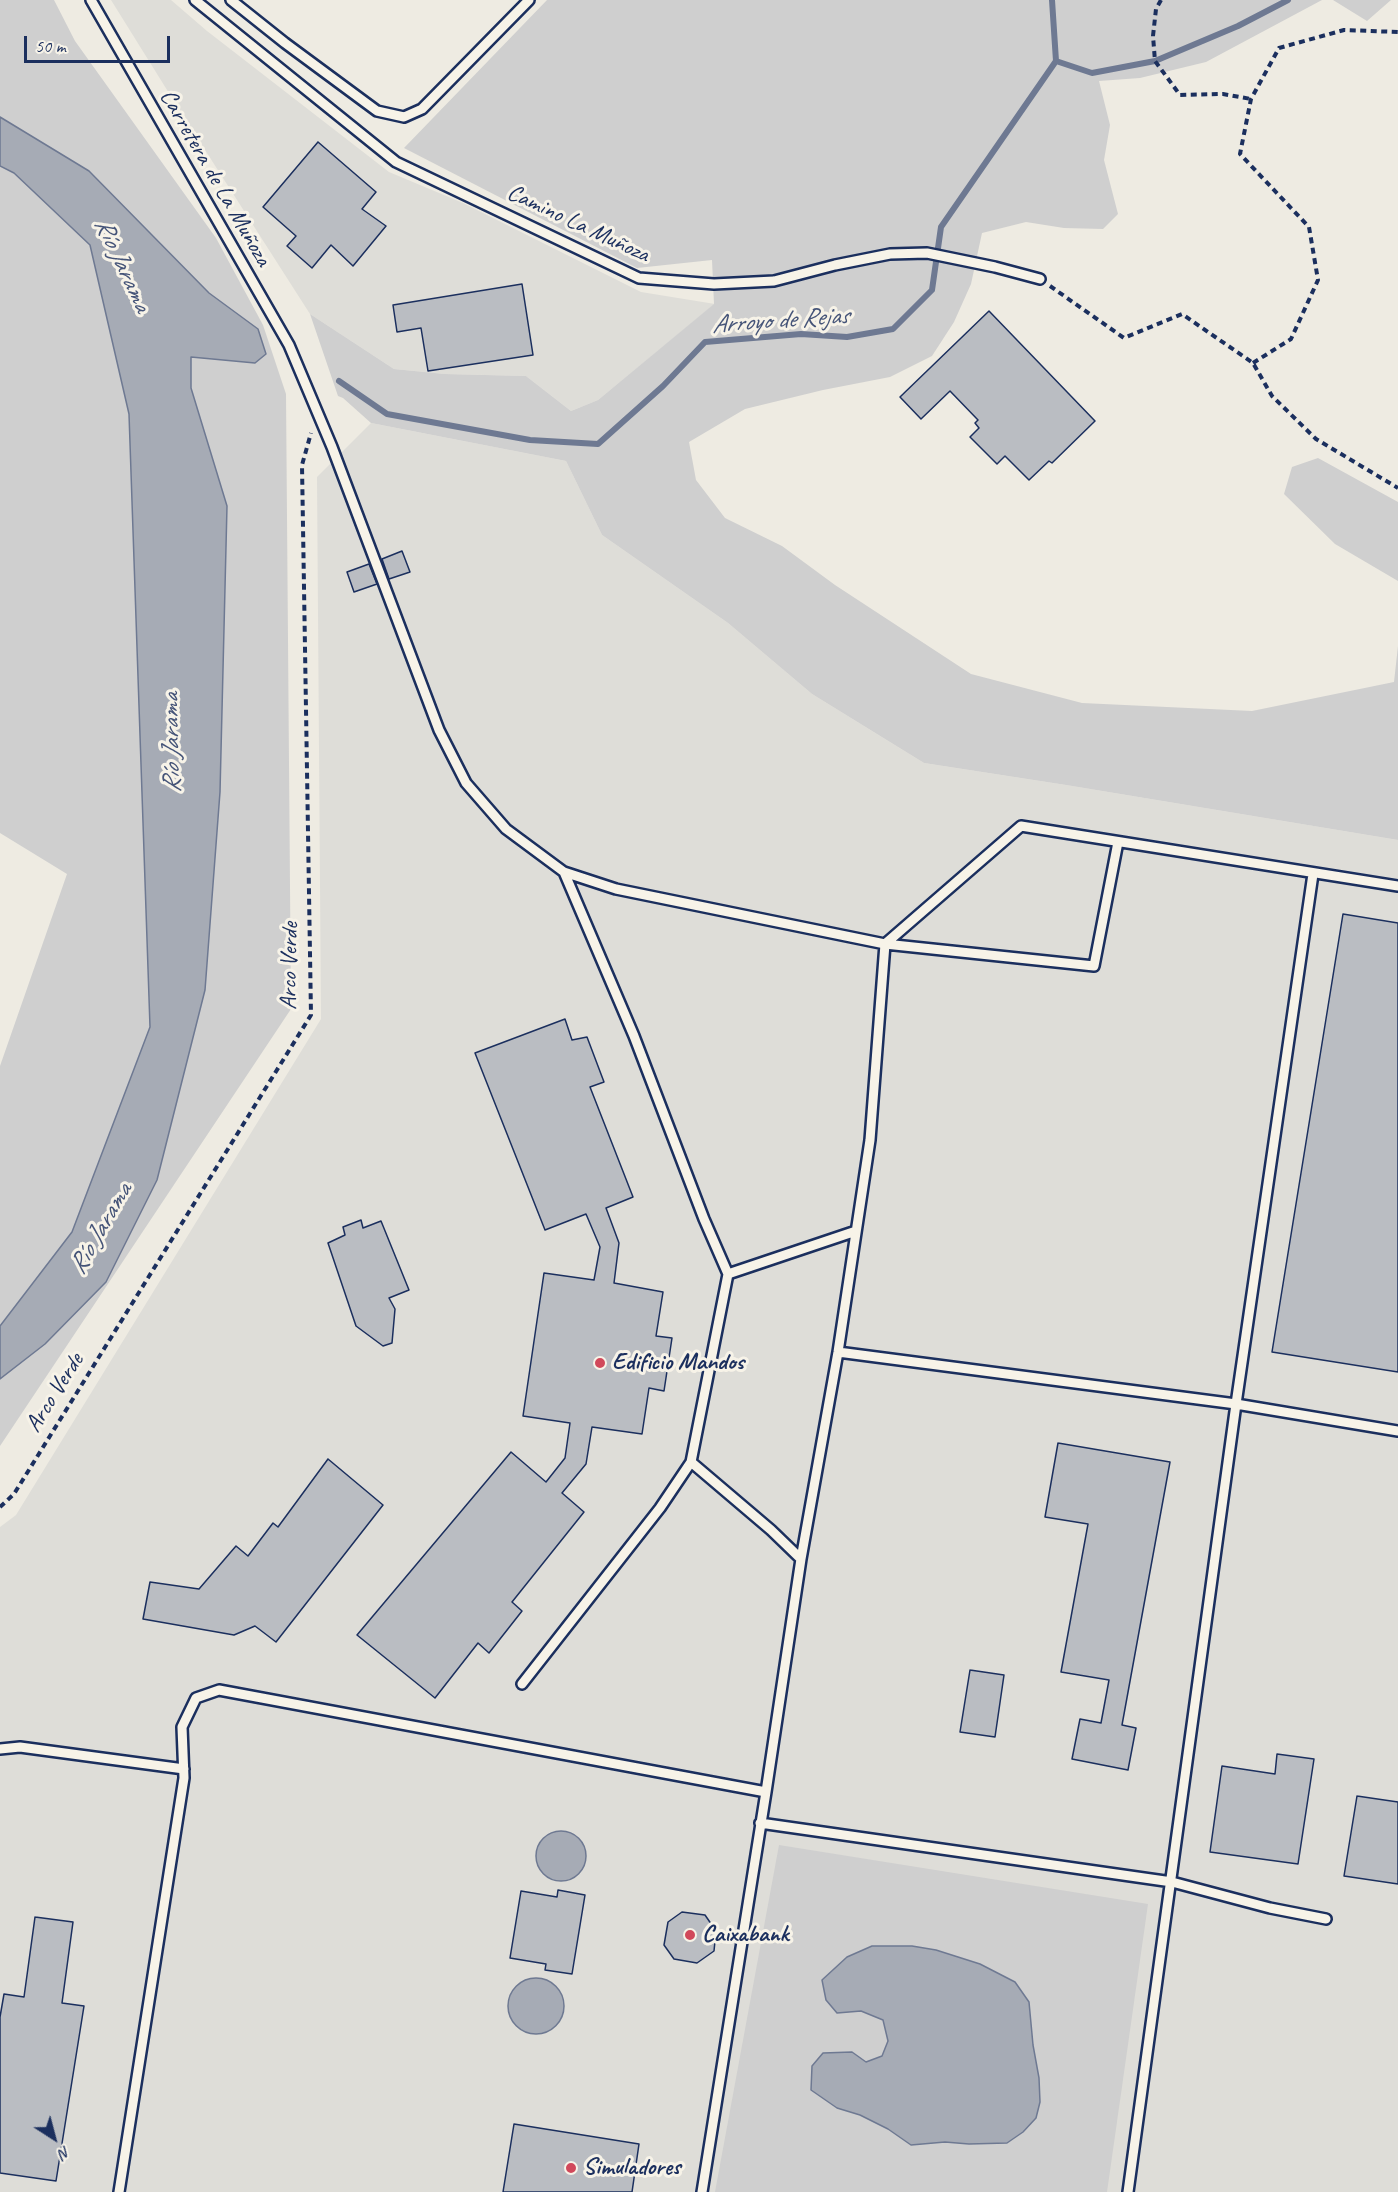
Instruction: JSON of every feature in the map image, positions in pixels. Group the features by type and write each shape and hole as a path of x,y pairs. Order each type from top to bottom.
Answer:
{"lane":[{"name":"Carretera de La Muñoza","path":"90,0 289,345 317,410 439,730 466,783 506,829 564,872"},
{"name":"Camino La Muñoza","path":"195,0 396,162 639,278 714,284 774,281 890,254 927,253 1040,279"},
{"path":"231,0 377,111 404,117 422,109 529,0"},
{"path":"702,2192 801,1559 838,1352 870,1140 885,944 1021,826 1398,886"},
{"path":"564,872 616,889 885,944 1094,966 1118,842"},
{"path":"522,1684 660,1508 691,1462 728,1275 704,1219 634,1036 564,872"},
{"path":"1128,2192 1236,1404 1313,874"},
{"path":"728,1275 856,1231"},
{"path":"838,1352 1236,1404 1398,1431"},
{"path":"691,1462 771,1530 801,1559"},
{"path":"119,2192 181,1802 184,1769 182,1727 196,1698 219,1690 766,1792"},
{"path":"0,1749 20,1747 184,1769"},
{"path":"760,1823 1172,1882 1326,1920"}],"path":[{"path":"1161,0 1156,9 1154,27 1155,61 1180,95 1222,94 1251,99"},
{"path":"1253,363 1290,339 1318,280 1309,227 1240,154 1251,99 1279,48 1344,30 1398,32"},
{"path":"1040,279 1124,338 1182,314 1253,363 1272,396 1316,440 1398,488"},
{"name":"Arco Verde","path":"0,1507 14,1494 310,1015 302,465 317,410"}],"shaded area":[{"path":"0,0 54,0 75,41 216,238 263,325 286,394 291,1009 0,1446 0,1066 67,874 0,833"},
{"path":"111,0 171,0 207,31 389,172 463,203 641,292 715,304 598,400 571,411 526,376 445,374 394,369 310,314"},
{"path":"547,0 1322,0 1206,62 1140,78 1099,81 1110,125 1104,160 1118,214 1103,229 1064,228 1026,222 982,233 971,284 954,322 932,356 890,377 745,409 689,442 696,480 725,518 782,546 835,585 971,674 1082,703 1252,711 1394,682 1398,646 1398,840 924,763 812,694 728,623 602,535 566,461 371,423 338,396 310,314 394,369 445,374 526,376 571,411 598,400 714,304 712,260 637,268 404,148"},
{"path":"1333,0 1391,0 1367,21"},
{"path":"371,423 566,461 602,535 728,623 812,694 924,763 1398,840 1398,2192 0,2192 0,1527 16,1515 321,1019 317,477"},
{"path":"1318,458 1398,502 1398,581 1335,544 1284,494 1292,467"},
{"path":"779,1845 1148,1904 1107,2192 715,2192","holes":["912,1946 936,1950 980,1964 1029,2002 1039,2078 969,2144 945,2142 911,2145 888,2129 860,2115 837,2108 852,2052 866,2062 882,2056 888,2041 883,2020 861,2011"]}],"water":[{"name":"Río Jarama","path":"0,117 89,171 209,293 258,329 266,354 255,363 191,357 191,388 227,506 220,792 205,990 157,1180 106,1282 45,1344 0,1379 0,1326 72,1232 150,1027 129,414 90,245 14,173 0,166"},
{"path":"556,1831 566,1831 579,1838 586,1851 586,1861 579,1874 566,1881 556,1881 547,1877 540,1870 536,1861 536,1851 540,1842 547,1835"},
{"path":"872,1946 912,1946 936,1950 980,1964 1015,1982 1029,2002 1039,2078 1040,2102 1036,2118 1023,2132 1007,2143 945,2142 911,2145 888,2129 860,2115 837,2108 811,2090 812,2066 823,2053 852,2052 866,2062 882,2056 888,2041 883,2020 861,2011 837,2013 826,2000 822,1980 847,1957"},
{"path":"536,1978 547,1980 556,1986 562,1995 564,2006 562,2017 556,2026 547,2032 536,2034 525,2032 516,2026 510,2017 508,2006 510,1995 516,1986 525,1980"}],"building":[{"path":"318,142 376,192 362,209 386,226 353,266 331,245 312,268 287,246 296,236 263,207"},
{"path":"522,284 533,355 428,371 421,328 397,332 393,305"},
{"path":"989,311 1095,421 1052,463 1049,461 1029,480 1005,456 997,464 970,437 979,428 975,423 978,420 950,391 921,419 900,397"},
{"path":"402,551 410,572 389,579 382,559"},
{"path":"369,564 377,584 354,592 347,572"},
{"path":"1343,914 1398,923 1398,1372 1272,1352"},
{"name":"Edificio Mandos","path":"565,1019 572,1040 587,1037 604,1082 590,1087 633,1197 606,1208 619,1243 614,1283 663,1292 656,1336 672,1338 664,1391 649,1388 642,1434 592,1427 586,1464 562,1493 584,1512 512,1602 522,1611 489,1653 478,1643 435,1698 357,1635 511,1452 546,1482 565,1458 570,1423 523,1416 544,1273 594,1280 600,1247 586,1214 545,1230 475,1053"},
{"path":"361,1220 363,1228 381,1221 409,1290 389,1298 395,1309 392,1343 383,1346 356,1326 328,1243 345,1235 343,1227"},
{"path":"1058,1443 1170,1462 1122,1725 1136,1728 1128,1770 1072,1759 1080,1719 1101,1723 1109,1680 1061,1672 1088,1524 1045,1517"},
{"path":"328,1459 383,1505 276,1642 255,1626 234,1635 143,1619 150,1582 199,1589 236,1546 248,1556 273,1523 278,1527"},
{"path":"970,1670 1004,1675 995,1737 960,1732"},
{"path":"1277,1754 1314,1759 1298,1864 1210,1852 1222,1766 1275,1774"},
{"path":"1357,1796 1398,1802 1398,1884 1344,1876"},
{"path":"558,1890 585,1895 572,1974 545,1970 546,1964 510,1958 521,1891 557,1897"},
{"path":"682,1912 705,1915 716,1931 714,1951 697,1963 674,1959 664,1945 668,1922"},
{"path":"35,1917 73,1922 62,2003 84,2006 56,2181 0,2173 0,2017 4,1994 24,1997"},
{"name":"Simuladores","path":"514,2124 639,2144 632,2192 503,2192"}],"waterway":[{"name":"Arroyo de Rejas","path":"339,381 387,414 530,440 598,444 663,386 705,342 801,334 847,337 893,329 932,290 941,227 1056,61 1052,0"},
{"path":"1056,61 1092,73 1155,61 1238,26 1288,0"}],"place":[{"name":"Edificio Mandos","path":"600,1363"},
{"name":"Caixabank","path":"690,1935"},
{"name":"Simuladores","path":"571,2168"}]}
